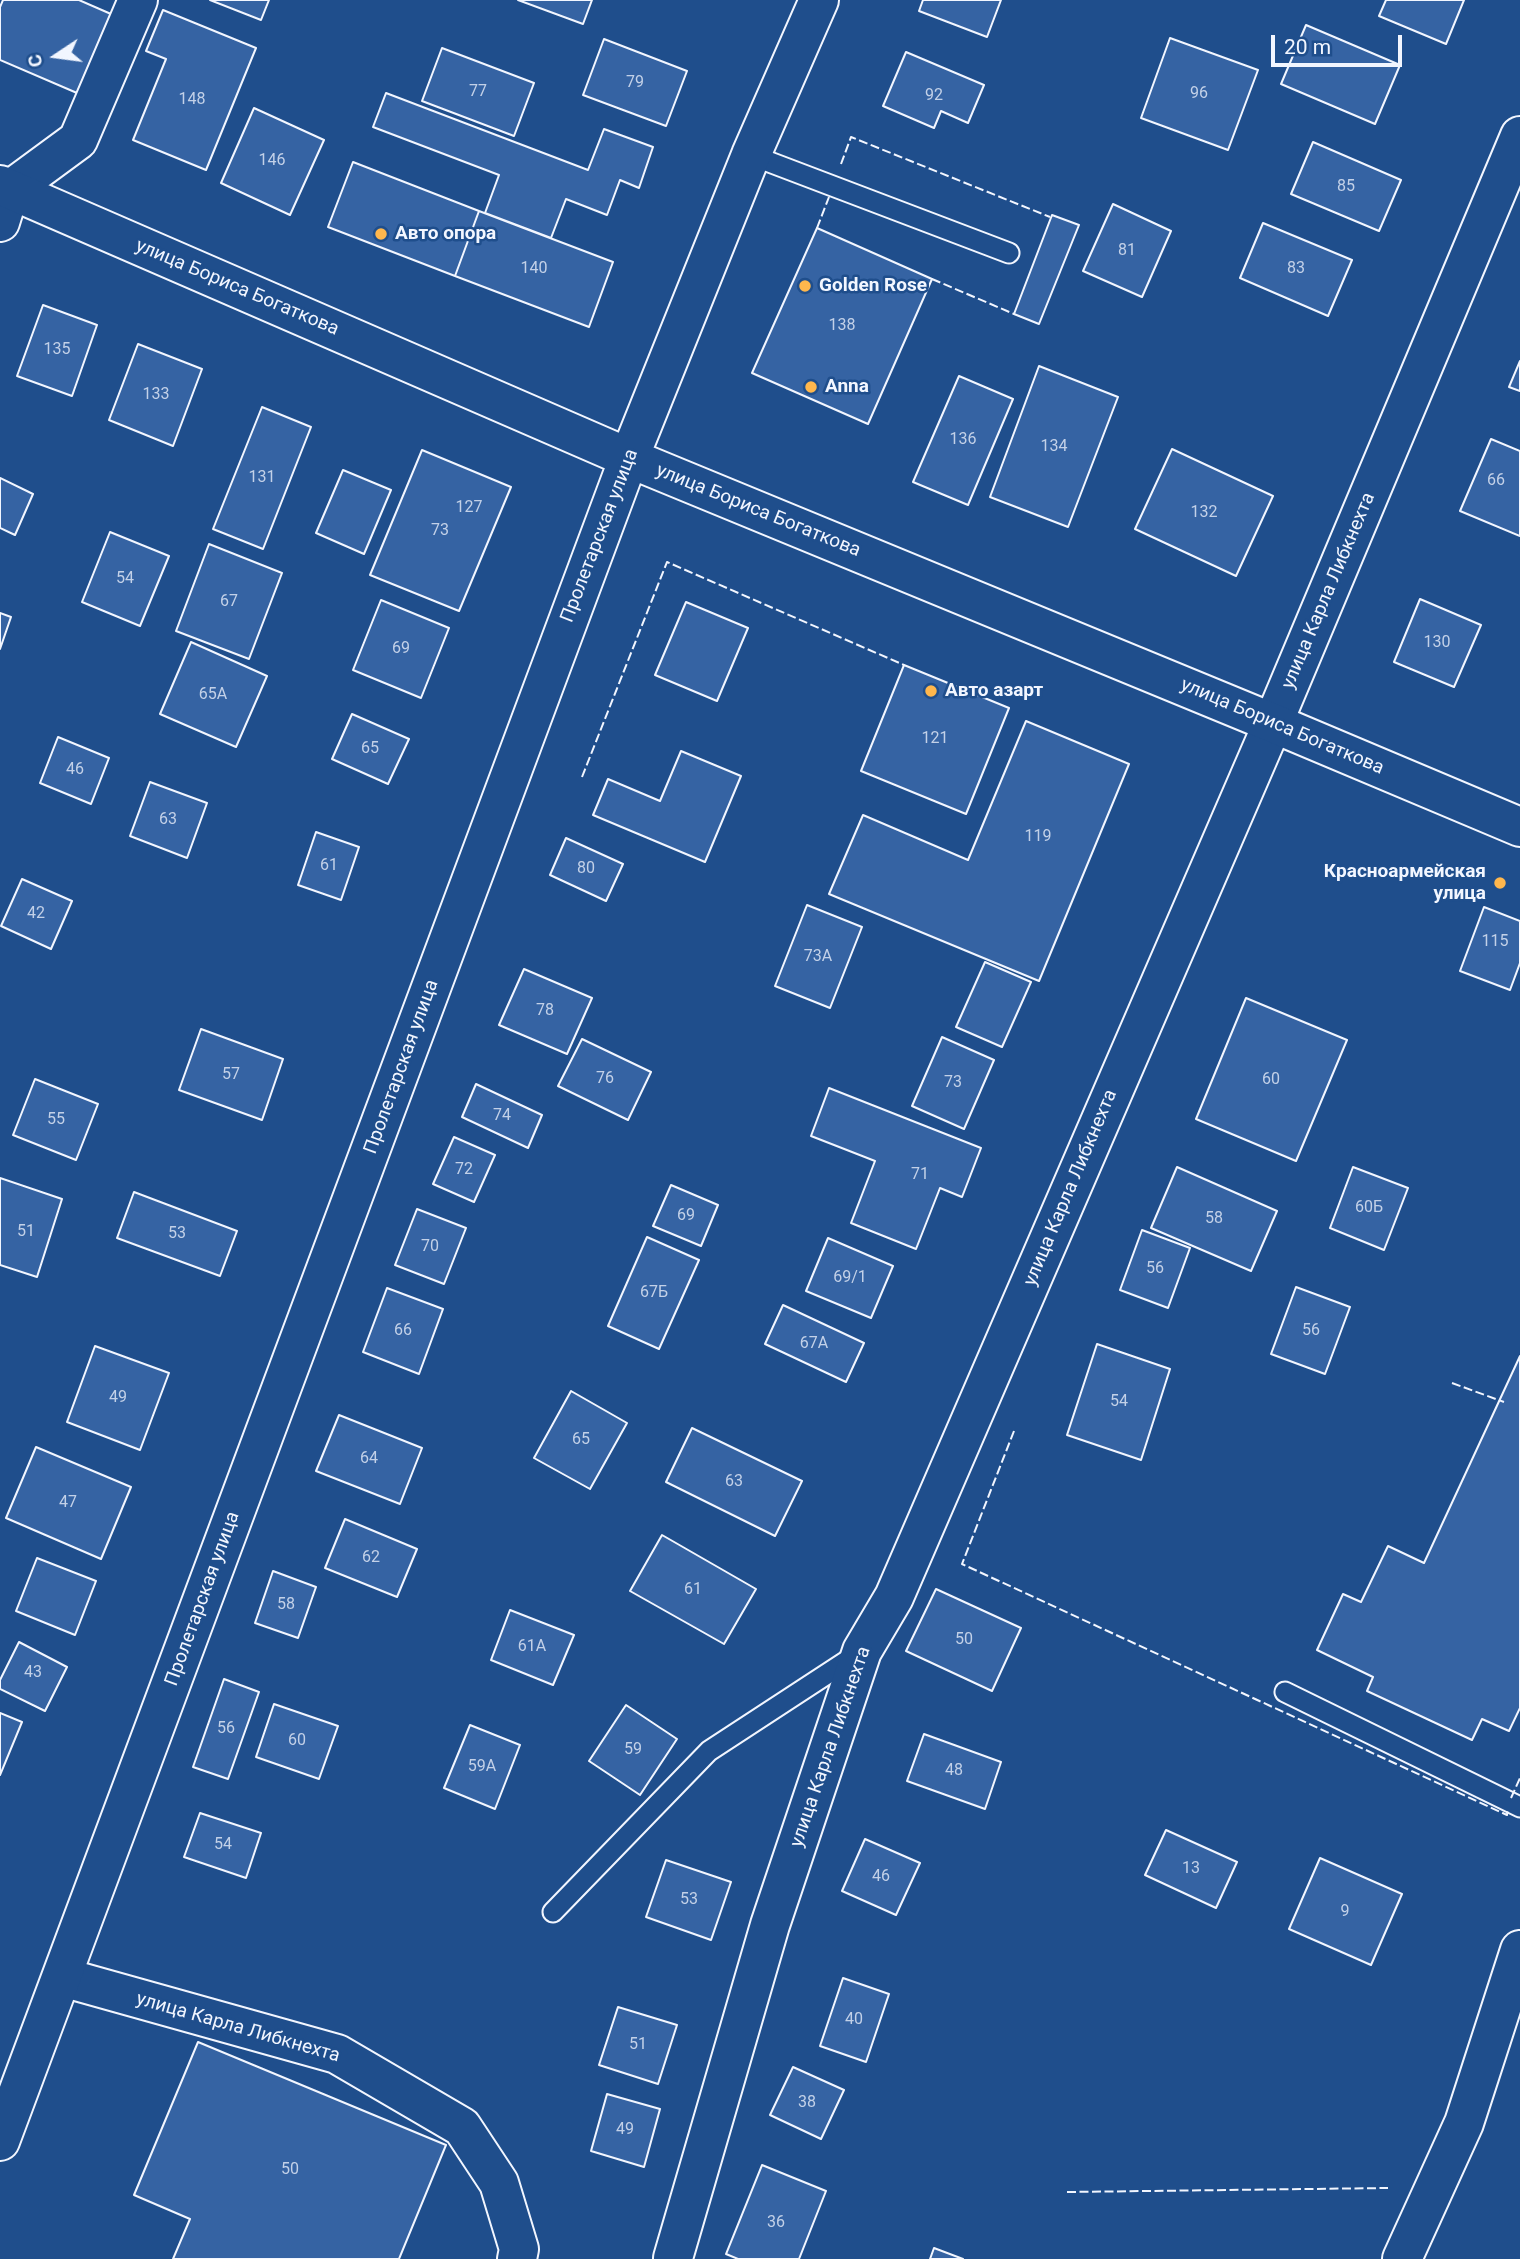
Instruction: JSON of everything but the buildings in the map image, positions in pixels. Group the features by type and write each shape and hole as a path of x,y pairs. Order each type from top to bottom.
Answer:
{"main road":[{"path":"3,199 78,141 138,0"},
{"name":"Пролетарская улица","path":"0,2141 629,458 751,155 819,0"},
{"name":"улица Карла Либкнехта","path":"673,2258 770,1925 862,1651 894,1597 1273,723 1520,136"},
{"name":"улица Бориса Богаткова","path":"3,199 1520,827"},
{"path":"1402,2259 1464,2123 1520,1950"},
{"name":"улица Карла Либкнехта","path":"62,1977 337,2054 462,2127 499,2183 519,2249 517,2259"}],"lane":[{"path":"751,155 1009,253"},
{"path":"553,1912 709,1751 862,1651"},
{"path":"1285,1692 1520,1807"}],"fence":[{"path":"841,164 851,137 1050,217"},
{"path":"817,228 829,197"},
{"path":"932,279 1014,314"},
{"path":"582,777 667,562 904,665"},
{"path":"1452,1383 1504,1402"},
{"path":"1014,1431 962,1564 1507,1815 1508,1808"},
{"path":"1511,1798 1520,1778"},
{"path":"1067,2192 1388,2188"}],"place":[{"name":"Авто опора","path":"381,234"},
{"name":"Golden Rose","path":"805,286"},
{"name":"Anna","path":"811,387"},
{"name":"Авто азарт","path":"931,691"},
{"name":"Красноармейская улица","path":"1500,883"}]}
